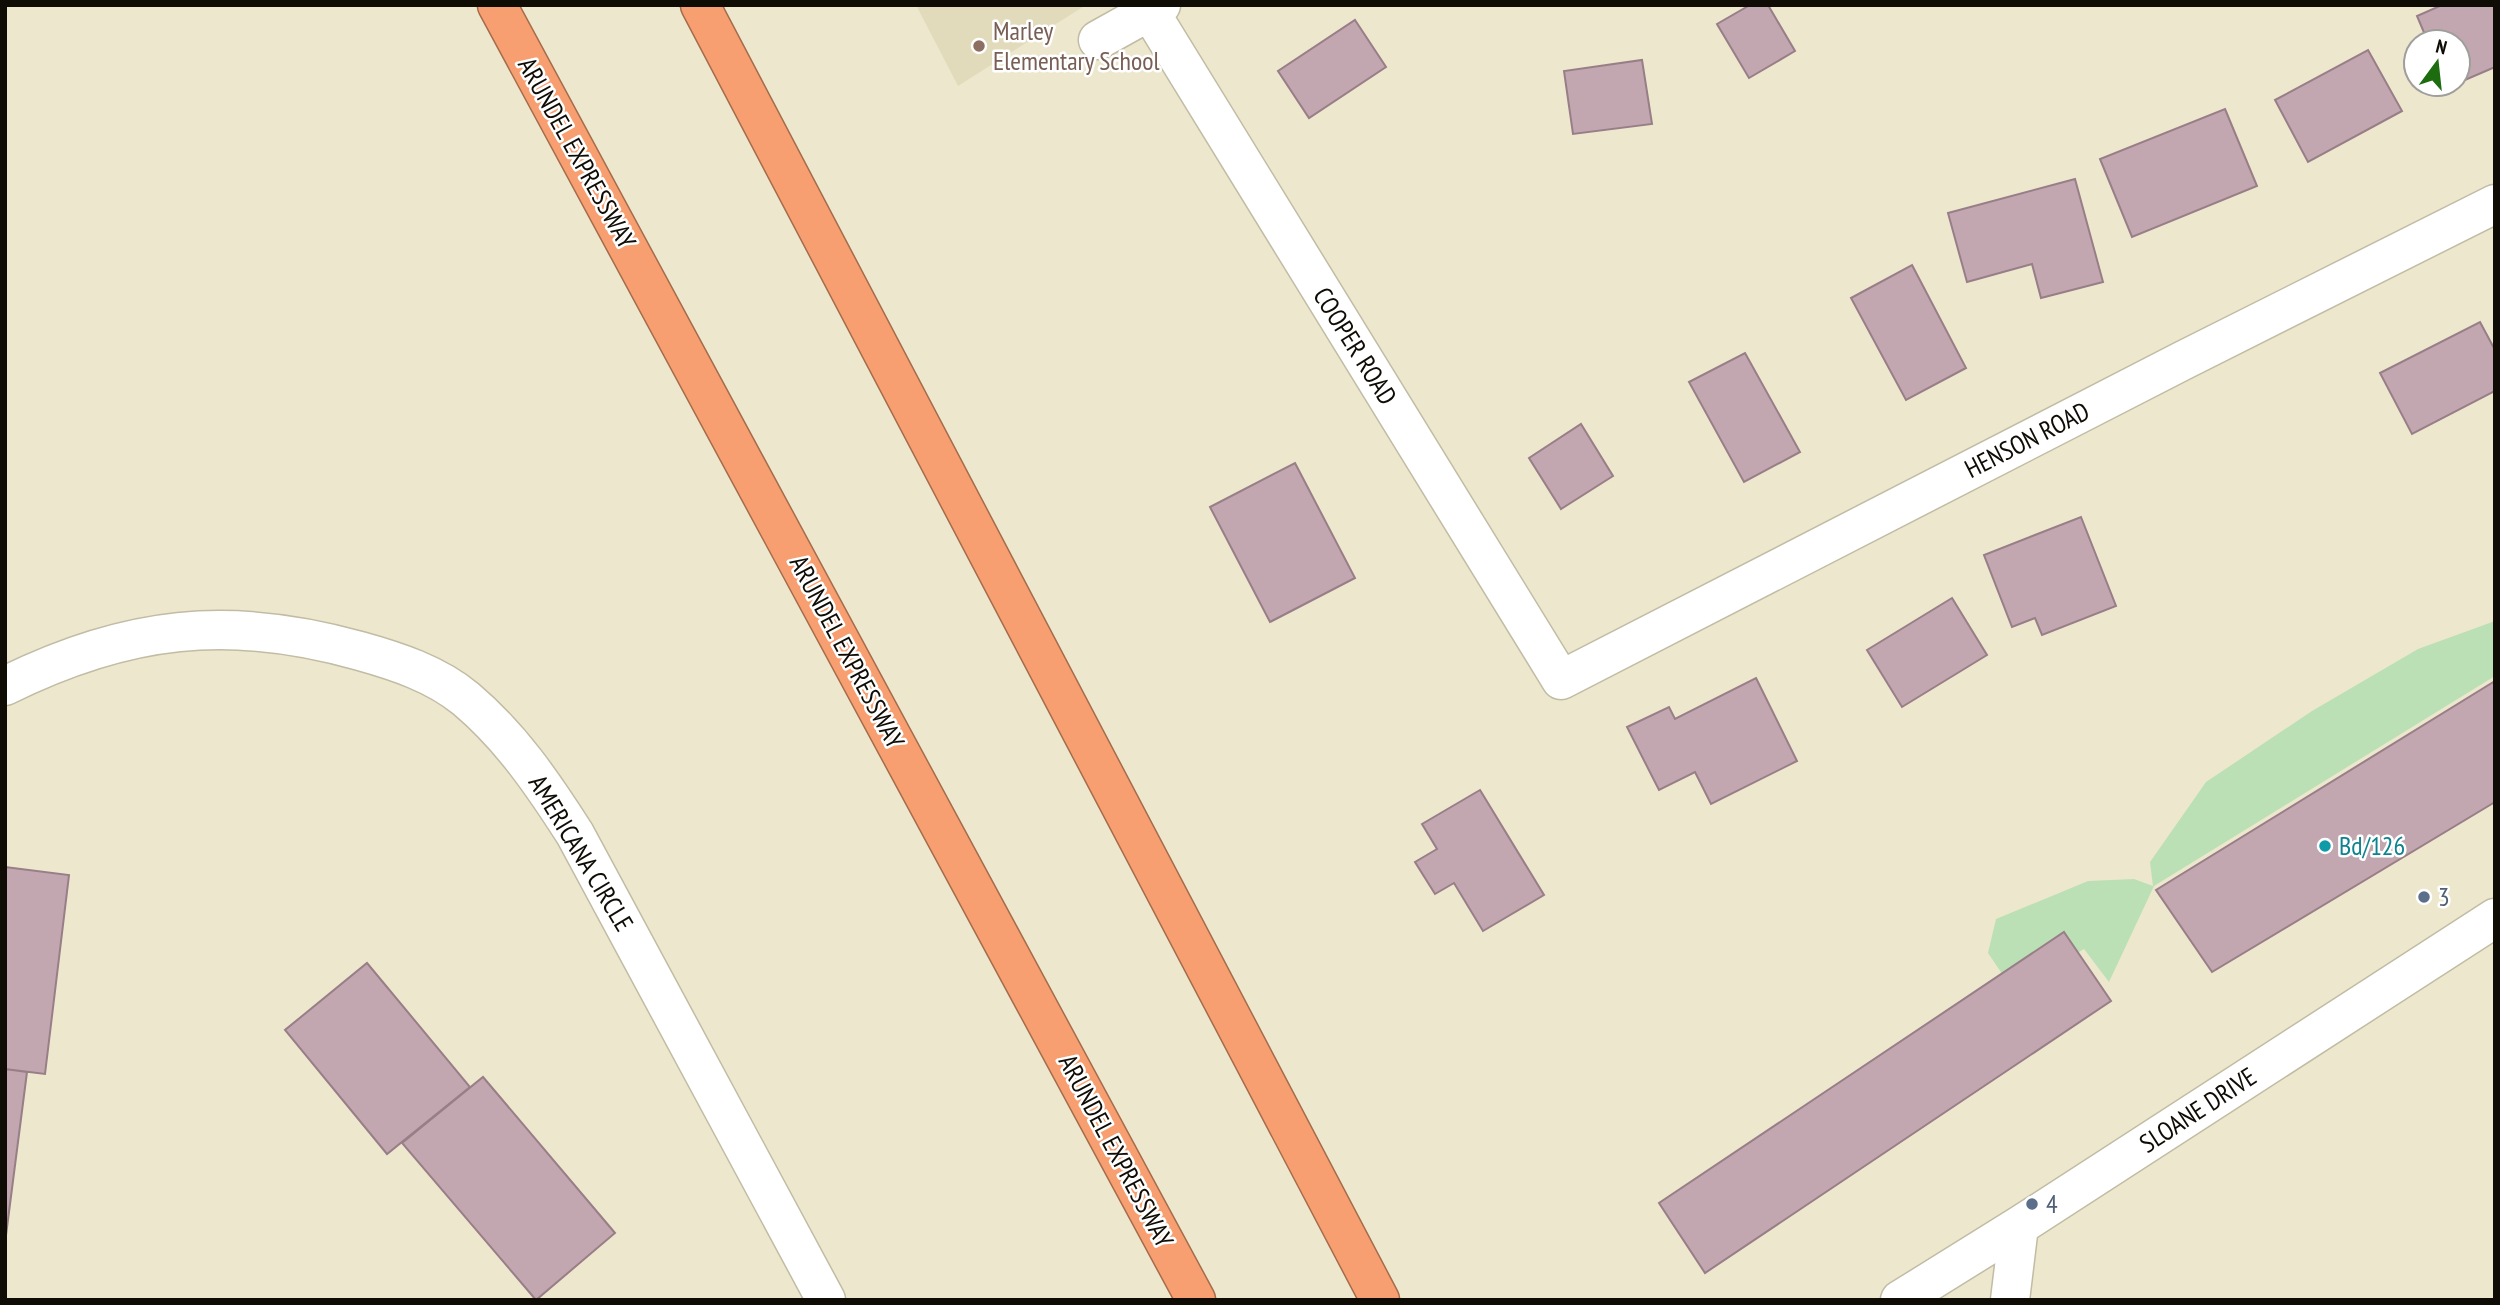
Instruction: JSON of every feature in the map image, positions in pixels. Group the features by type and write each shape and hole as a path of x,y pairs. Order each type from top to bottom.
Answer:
{"highway":[{"name":"ARUNDEL EXPRESSWAY","path":"497,5 1196,1300"},
{"path":"700,5 1380,1300"}],"street":[{"path":"1098,40 1155,8"},
{"name":"COOPER ROAD","path":"1155,8 1561,680"},
{"name":"HENSON ROAD","path":"1561,680 2169,367 2495,204"},
{"name":"AMERICANA CIRCLE","path":"5,686 83,652 133,638 184,630 232,629 286,634 387,658 428,676 463,697 504,735 541,781 575,834 826,1300"},
{"name":"SLOANE DRIVE","path":"1900,1300 2495,918"},
{"path":"2010,1300 2019,1226"}],"shaded area":[{"name":"Marley Elementary School","path":"916,5 1086,5 958,86"}],"green space":[{"path":"2495,621 2495,676 2154,886 2109,982 2084,949 2013,990 1988,953 1996,919 2088,881 2134,879 2153,886 2150,862 2206,782 2312,711 2418,649"}],"building":[{"path":"1750,5 1768,5 1795,51 1749,78 1717,24"},
{"path":"2442,5 2495,5 2495,67 2472,77 2472,28 2422,28 2417,16"},
{"path":"1355,20 1386,67 1309,118 1278,71"},
{"path":"2368,50 2402,111 2308,162 2275,100"},
{"path":"1642,60 1652,124 1573,134 1564,71"},
{"path":"2225,109 2257,186 2132,237 2100,159"},
{"path":"2075,179 2103,282 2041,298 2032,264 1967,282 1948,213"},
{"path":"1912,265 1966,368 1906,400 1851,298"},
{"path":"2480,322 2495,350 2495,391 2412,434 2380,373"},
{"path":"1745,353 1800,452 1744,482 1689,382"},
{"path":"1581,424 1613,476 1561,509 1529,458"},
{"path":"1295,463 1355,578 1270,622 1210,507"},
{"path":"2081,517 2116,606 2042,635 2035,618 2012,627 1984,555"},
{"path":"1952,598 1987,655 1902,707 1867,650"},
{"path":"1756,678 1797,761 1711,804 1695,772 1659,790 1627,727 1669,707 1675,719"},
{"name":"Bd/126","path":"2495,681 2495,802 2212,972 2156,890"},
{"path":"1480,790 1544,895 1483,931 1454,883 1435,894 1415,862 1437,849 1422,824"},
{"path":"5,867 69,875 45,1074 5,1069"},
{"path":"2064,932 2111,1001 1705,1273 1659,1203"},
{"path":"367,963 470,1087 387,1154 285,1030"},
{"path":"5,1069 27,1072 5,1243"},
{"path":"483,1077 615,1233 536,1300 402,1143"}],"place":[{"name":"Marley Elementary School","path":"979,46"},
{"name":"Bd/126","path":"2325,846"},
{"name":"3","path":"2424,897"},
{"name":"4","path":"2032,1204"}]}
